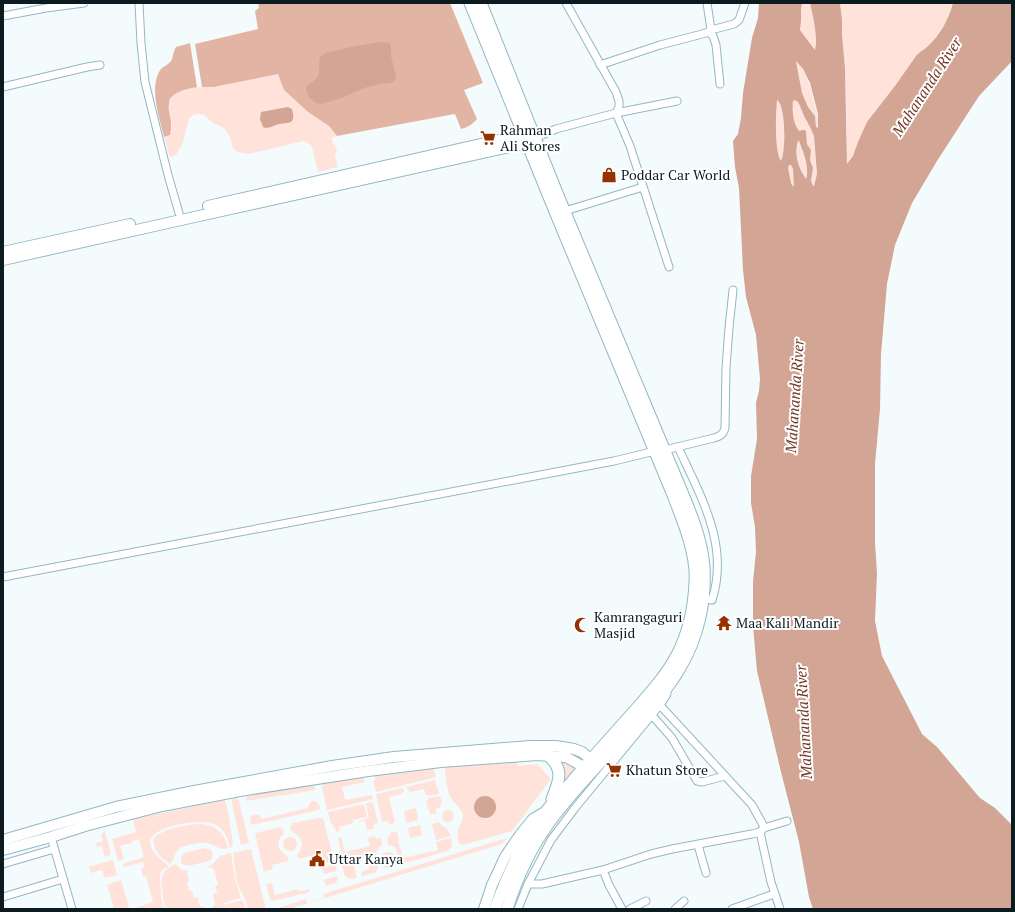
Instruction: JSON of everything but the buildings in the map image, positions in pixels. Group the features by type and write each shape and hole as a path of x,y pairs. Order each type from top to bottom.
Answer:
{"main road":[{"path":"470,3 529,136 660,451 679,471 692,499 699,517 707,550 707,564 698,599 664,663 638,698 629,718 594,768 543,831 531,850 518,878 507,909"},
{"path":"481,3 529,136 565,211 660,451 673,495 688,537 694,564 698,599 699,623 696,635 681,667 659,703 594,768 546,811"},
{"path":"495,909 511,869 525,842 546,811 558,786 559,772 556,764 547,755"}],"street":[{"path":"3,16 84,3"},
{"path":"139,3 145,82 179,213"},
{"path":"566,3 611,83 619,101 619,107 616,113 630,146 669,267"},
{"path":"707,3 710,31 716,45 720,84"},
{"path":"600,65 660,45 734,24 738,20 745,3"},
{"path":"3,87 100,65"},
{"path":"3,252 508,138 529,136 616,113 677,101"},
{"path":"3,260 518,145 529,136"},
{"path":"565,211 643,187"},
{"path":"3,577 614,461 721,436 725,428 728,341 733,290"},
{"path":"678,447 707,511 714,534 717,557 715,591 712,600 698,599"},
{"path":"659,703 752,805 762,823 771,882 780,909"},
{"path":"650,713 672,738 696,780 702,782 725,776"},
{"path":"3,850 85,826 162,806 332,766 394,757 439,758 530,751 556,746 574,748 582,752 594,768"},
{"path":"530,751 566,757 594,768"},
{"path":"518,909 528,884 551,840 575,808 594,768"},
{"path":"3,840 116,807 220,785 277,780"},
{"path":"484,909 492,885 505,857 533,819 546,811"},
{"path":"528,884 542,884 603,870 651,854 752,834 787,821"},
{"path":"51,837 70,908"},
{"path":"698,845 706,873"},
{"path":"3,864 54,849"},
{"path":"603,870 609,886 622,909"},
{"path":"3,897 63,879"},
{"path":"732,909 774,894"},
{"path":"630,909 646,901"},
{"path":"675,909 684,901"}],"shaded area":[{"path":"258,3 450,3 483,83 464,90 477,119 470,126 461,129 455,114 337,136 329,126 308,112 284,90 278,74 214,87 202,87 195,44 258,29 255,11 259,8"},
{"path":"802,3 810,3 815,26 815,50 800,30"},
{"path":"840,3 953,3 940,32 932,42 916,56 858,142 853,156 847,165 845,68"},
{"path":"190,43 197,87 180,92 170,99 169,108 171,132 170,135 164,137 156,103 155,84 157,76 161,69 171,61 176,47"},
{"path":"796,60 806,75 810,85 818,116 818,128 816,128 815,115 808,107 802,93"},
{"path":"278,74 284,90 308,112 329,126 337,136 332,138 332,140 337,150 335,155 338,167 318,172 312,147 304,141 249,154 237,152 233,148 230,137 224,128 213,123 204,115 199,114 193,115 189,118 183,142 176,155 170,158 164,137 170,135 172,127 168,103 177,93 197,87 214,87"},
{"path":"777,100 780,104 784,120 784,148 781,161 776,140"},
{"path":"795,100 798,102 814,136 817,175 814,186 811,181 813,168 810,160 811,150 807,144 806,132 803,130 799,132 794,121 793,101"},
{"path":"798,141 808,171 806,179 798,161"},
{"path":"789,165 791,165 793,169 795,187 791,183 788,168"},
{"path":"517,761 518,766 537,764 551,779 512,831 463,845 460,844 457,834 463,815 452,800 449,793 445,767"},
{"path":"563,761 576,768 566,778 562,764"},
{"path":"433,767 436,777 376,792 373,781 375,780 374,774"},
{"path":"363,776 365,782 342,787 345,800 372,795 373,799 327,810 322,788 323,783"},
{"path":"435,780 439,794 428,796 426,795 424,789 411,792 410,790 408,791 407,787"},
{"path":"313,784 316,790 246,801 247,796"},
{"path":"403,788 404,792 402,792 402,794 389,797 395,823 389,824 388,821 382,822 376,794"},
{"path":"440,796 442,802 439,808 436,809 436,813 430,815 426,801 429,800 428,798"},
{"path":"234,797 239,801 249,843 241,845 232,804"},
{"path":"224,800 227,806 233,843 232,846 230,848 222,829 209,823 189,823 167,828 158,832 152,837 150,843 152,850 169,866 162,870 160,874 161,896 163,906 166,909 136,909 153,902 146,876 143,876 141,869 144,868 143,862 124,867 122,864 144,857 139,839 132,841 132,843 120,846 124,859 118,861 112,839 136,832 133,819"},
{"path":"312,801 316,802 320,806 319,810 252,825 250,822 251,817 254,814 259,815 262,819 308,808"},
{"path":"373,802 378,823 373,825 374,829 367,830 365,821 359,821 369,818 366,803"},
{"path":"364,804 367,817 353,820 353,823 339,827 340,831 336,832 330,821 328,812"},
{"path":"416,808 418,820 406,823 404,811"},
{"path":"448,810 452,812 454,816 452,820 448,822 444,820 442,816 444,812"},
{"path":"322,818 324,821 334,861 320,864 319,859 315,860 314,855 298,859 297,855 302,842 290,828 292,823"},
{"path":"438,822 447,829 451,836 436,840 432,824"},
{"path":"201,824 211,826 219,831 227,843 228,848 220,848 208,843 198,843 186,846 178,850 170,864 156,851 154,839 162,832 183,826"},
{"path":"420,825 422,835 410,838 408,828"},
{"path":"280,827 283,829 284,833 279,840 279,848 287,856 289,861 272,865 273,869 264,872 255,834"},
{"path":"397,831 403,858 438,850 436,842 451,838 452,846 450,849 442,852 401,863 396,848 388,844 387,837 391,836 390,833"},
{"path":"105,832 111,853 105,857 102,846 97,847 96,843 103,841 101,834"},
{"path":"375,836 376,839 381,838 382,845 376,852 378,867 375,873 362,876 361,872 370,869 366,854 340,860 341,853 338,838 341,837 345,852 370,846 368,838"},
{"path":"290,837 295,839 297,844 295,849 290,851 285,849 283,844 285,839"},
{"path":"507,838 502,844 289,909 275,909 306,899 307,903 324,898 323,894"},
{"path":"205,848 211,850 212,857 209,861 190,865 184,865 181,862 181,857 184,853"},
{"path":"251,849 266,909 248,909 237,881 233,853"},
{"path":"388,852 395,857 396,860 391,867 388,868 381,863 380,860 385,853"},
{"path":"231,853 235,879 241,898 224,903 224,905 242,900 246,909 209,909 213,908 212,906 215,905 213,894 217,893 215,886 218,885 214,869 210,867 206,868 213,864 220,856"},
{"path":"113,860 117,875 105,878 102,870 91,873 89,867"},
{"path":"341,863 353,863 357,878 350,879 345,876"},
{"path":"176,864 182,870 189,871 187,874 189,881 187,882 189,891 192,891 194,898 198,897 200,907 204,906 204,909 173,909 165,907 162,890 162,877 168,868"},
{"path":"335,864 337,871 324,874 322,868"},
{"path":"337,876 338,879 336,883 326,886 324,880"},
{"path":"121,880 129,907 114,909 107,885"},
{"path":"272,883 275,895 298,889 299,891 309,889 310,892 273,901 270,899 266,884"}],"water":[{"name":"Mahananda River","path":"759,3 802,3 800,30 815,50 816,33 810,3 840,3 845,68 847,164 853,156 867,122 916,56 932,42 940,32 953,3 1012,3 1012,61 979,96 937,161 912,203 895,245 887,284 881,354 880,409 875,464 875,543 877,573 875,621 882,656 922,734 937,747 980,798 995,808 1012,825 1012,909 813,909 809,897 799,842 757,671 753,626 753,581 756,552 755,527 751,503 751,476 757,439 756,403 760,379 756,335 746,297 743,270 739,188 735,167 733,141 738,134 752,38 758,18","holes":["796,61 803,69 810,83 818,114 818,128 816,127 815,116 808,107 802,93","777,100 780,104 784,119 784,148 781,161 777,149","795,100 798,102 814,136 817,174 814,186 811,181 813,168 810,160 811,150 807,144 805,130 799,131 795,124 793,101","799,141 807,165 806,179 799,166 796,151","789,165 791,165 793,169 794,187 791,183 788,168"]},
{"path":"380,42 389,43 391,45 391,56 396,76 395,81 364,88 339,99 321,104 316,103 309,98 306,87 318,76 322,55 340,49"},
{"path":"288,107 292,109 292,121 270,128 263,127 260,119 261,112"},
{"path":"485,796 489,797 495,803 495,811 489,817 485,818 481,817 475,811 474,807 475,803 481,797"}],"place":[{"name":"Rahman Ali Stores","path":"488,138"},
{"name":"Poddar Car World","path":"609,175"},
{"name":"Maa Kali Mandir","path":"724,623"},
{"name":"Kamrangaguri Masjid","path":"582,625"},
{"name":"Khatun Store","path":"614,770"},
{"name":"Uttar Kanya","path":"317,859"}]}
